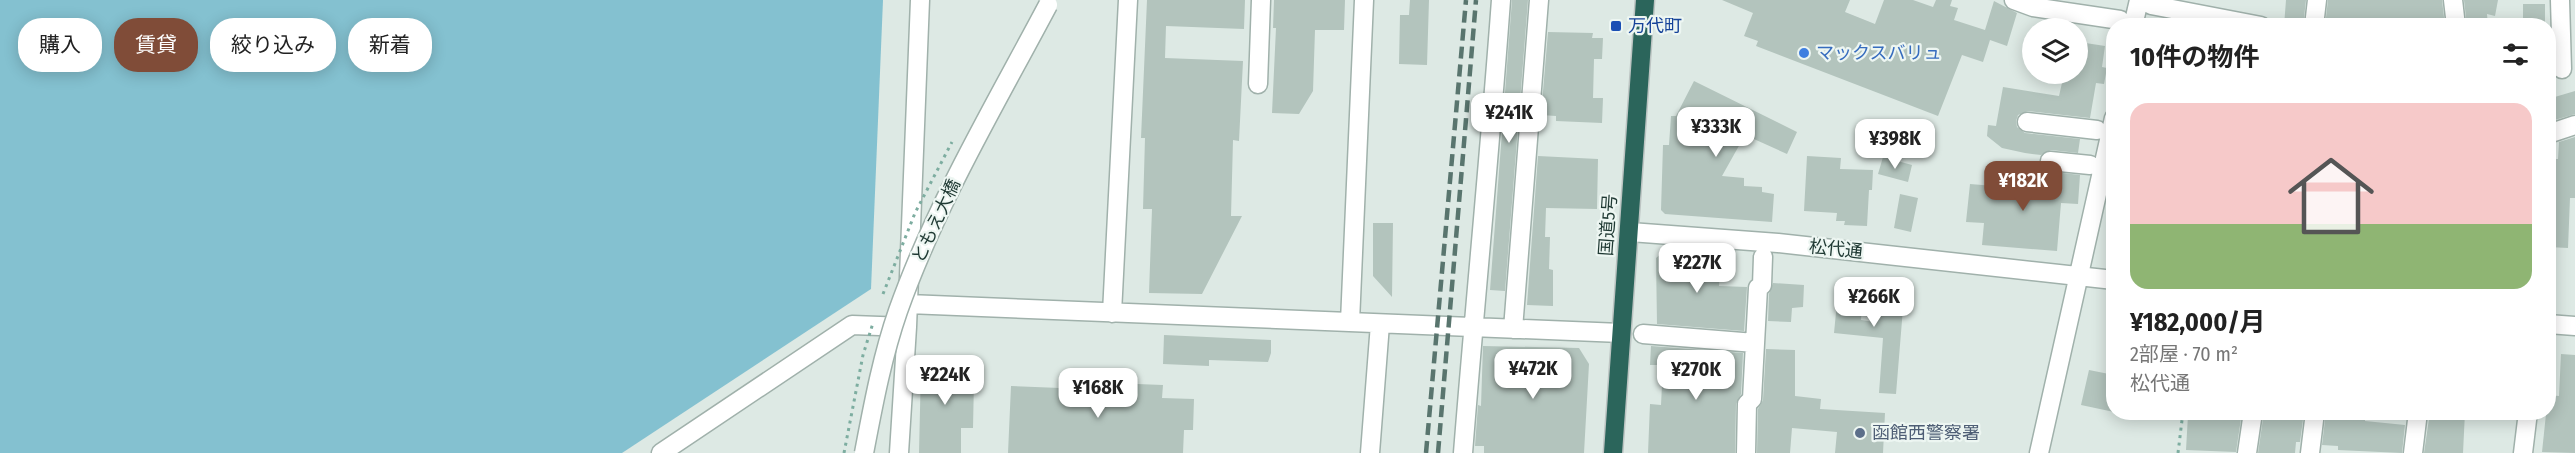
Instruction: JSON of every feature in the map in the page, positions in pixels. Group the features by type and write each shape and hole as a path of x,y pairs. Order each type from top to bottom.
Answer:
{"highway":[{"name":"国道5号","path":"1613,453 1630,232 1644,0"}],"street":[{"path":"899,453 907,327 920,0"},
{"path":"1112,312 1128,0"},
{"path":"1258,84 1261,0"},
{"path":"1350,322 1364,0"},
{"path":"1463,453 1472,327 1490,159 1501,0"},
{"path":"1513,329 1539,0"},
{"path":"2014,0 2106,18"},
{"path":"2315,18 2317,0"},
{"path":"2453,0 2455,18"},
{"path":"2560,0 2568,28 2562,69"},
{"name":"ともえ大橋","path":"864,453 885,358 914,268 937,216 1049,2"},
{"path":"2131,18 2145,2 2222,18"},
{"path":"2027,122 2097,130"},
{"path":"2556,131 2575,125"},
{"path":"2040,453 2106,155"},
{"path":"2050,161 2090,165"},
{"name":"松代通","path":"1630,232 1763,242 2106,279"},
{"path":"1746,453 1748,404 1752,399 1758,288 1762,285 1763,257"},
{"path":"908,304 1621,333"},
{"path":"1370,453 1380,324"},
{"path":"661,453 852,325 907,327"},
{"path":"2556,325 2575,326"},
{"path":"1643,334 1755,343"},
{"path":"2247,453 2252,420"},
{"path":"2310,453 2314,420"},
{"path":"2413,453 2417,420"},
{"path":"2523,453 2527,420"}],"path":[{"path":"2178,453 2182,420"}],"water":[{"path":"0,0 883,0 871,289 622,453 0,453"}],"building":[{"path":"1147,0 1245,0 1244,29 1166,26 1165,58 1243,61 1239,141 1233,140 1231,216 1242,216 1202,294 1149,293 1152,209 1143,209 1145,138 1141,138"},
{"path":"1274,0 1345,0 1344,30 1315,30 1313,91 1299,114 1272,113 1276,28 1273,28"},
{"path":"1410,0 1429,0 1427,65 1399,64 1400,15 1409,15"},
{"path":"1512,0 1528,0 1505,291 1490,290"},
{"path":"1722,0 1850,0 1845,12 1875,24 1884,0 1913,0 1933,7 1936,0 1952,0 1950,6 1958,8 1954,20 1985,30 1994,1 2017,13 2007,46 1990,40 1983,62 1962,55 1938,116 1756,46 1758,41 1744,36 1753,13"},
{"path":"2286,0 2306,0 2304,18 2285,18"},
{"path":"2328,0 2442,0 2444,18 2326,18"},
{"path":"2464,0 2498,0 2495,16 2487,14 2487,18 2466,18"},
{"path":"2523,4 2545,4 2545,18 2523,18"},
{"path":"1548,32 1593,33 1592,38 1603,38 1602,59 1594,59 1593,98 1603,98 1602,123 1556,121 1556,116 1541,115"},
{"path":"2088,43 2105,46 2102,67 2106,68 2104,84 2096,83 2090,118 2028,111 2018,115 2016,121 2017,127 2025,133 2080,139 2078,153 2051,150 2041,155 2025,153 2002,148 1987,136 1988,125 1996,126 2003,87 2059,96 2062,84 2088,84"},
{"path":"1694,81 1797,132 1787,154 1745,135 1722,176 1744,178 1744,186 1762,187 1762,192 1774,194 1772,222 1665,214 1661,210 1663,145 1669,145 1671,116 1676,116"},
{"path":"2575,91 2575,114 2556,120 2556,97"},
{"path":"2575,137 2575,198 2570,198 2568,248 2556,247 2556,159 2558,159 2559,142"},
{"path":"1538,156 1598,159 1597,209 1546,208 1545,237 1550,237 1549,269 1553,270 1553,306 1527,305"},
{"path":"1807,156 1841,158 1840,169 1873,170 1872,190 1869,190 1867,226 1844,225 1845,221 1836,221 1837,213 1804,211"},
{"path":"1883,157 1912,165 1908,182 1878,174"},
{"path":"2045,171 2080,175 2078,204 2061,203 2057,251 1982,245 1984,223 1966,222 1970,184 2043,190"},
{"path":"1900,194 1918,198 1911,232 1894,228"},
{"path":"1373,223 1393,223 1392,297 1373,276"},
{"path":"1662,253 1721,257 1719,286 1747,287 1744,331 1657,324 1656,258"},
{"path":"1839,282 1863,284 1861,320 1875,322 1881,294 1904,296 1896,394 1879,393 1883,338 1834,333"},
{"path":"1773,283 1804,285 1803,307 1792,308 1791,322 1768,321 1769,294"},
{"path":"1164,335 1271,340 1271,353 1268,362 1209,360 1209,366 1163,364"},
{"path":"1483,346 1579,348 1589,364 1584,453 1484,453 1484,446 1475,446 1478,405 1481,406"},
{"path":"1651,346 1743,353 1741,394 1736,404 1735,453 1648,453 1650,404 1661,405 1663,365 1650,365"},
{"path":"1766,349 1795,350 1795,396 1821,399 1820,409 1885,413 1883,453 1835,453 1837,432 1792,428 1790,453 1757,453 1758,409 1763,400"},
{"path":"2561,354 2575,355 2575,453 2542,452 2545,420 2556,420 2556,396 2559,396"},
{"path":"930,360 968,362 967,380 974,380 973,428 961,428 961,453 919,453 921,367 929,367"},
{"path":"2089,370 2106,373 2106,410 2081,405"},
{"path":"1060,381 1163,385 1162,398 1194,399 1193,430 1184,430 1183,453 1008,453 1011,386 1060,388"},
{"path":"2188,420 2241,420 2236,452 2186,450"},
{"path":"2263,420 2303,420 2300,442 2296,442 2295,453 2258,453"},
{"path":"2325,420 2365,420 2405,425 2402,453 2338,450 2338,446 2322,445"},
{"path":"2429,420 2465,420 2463,453 2424,453"}],"railway":[{"path":"1426,453 1466,0"},
{"path":"1438,453 1476,0"}],"place":[{"name":"万代町","path":"1616,26"},
{"name":"マックスバリュ","path":"1804,53"},
{"name":"函館西警察署","path":"1860,433"}]}
